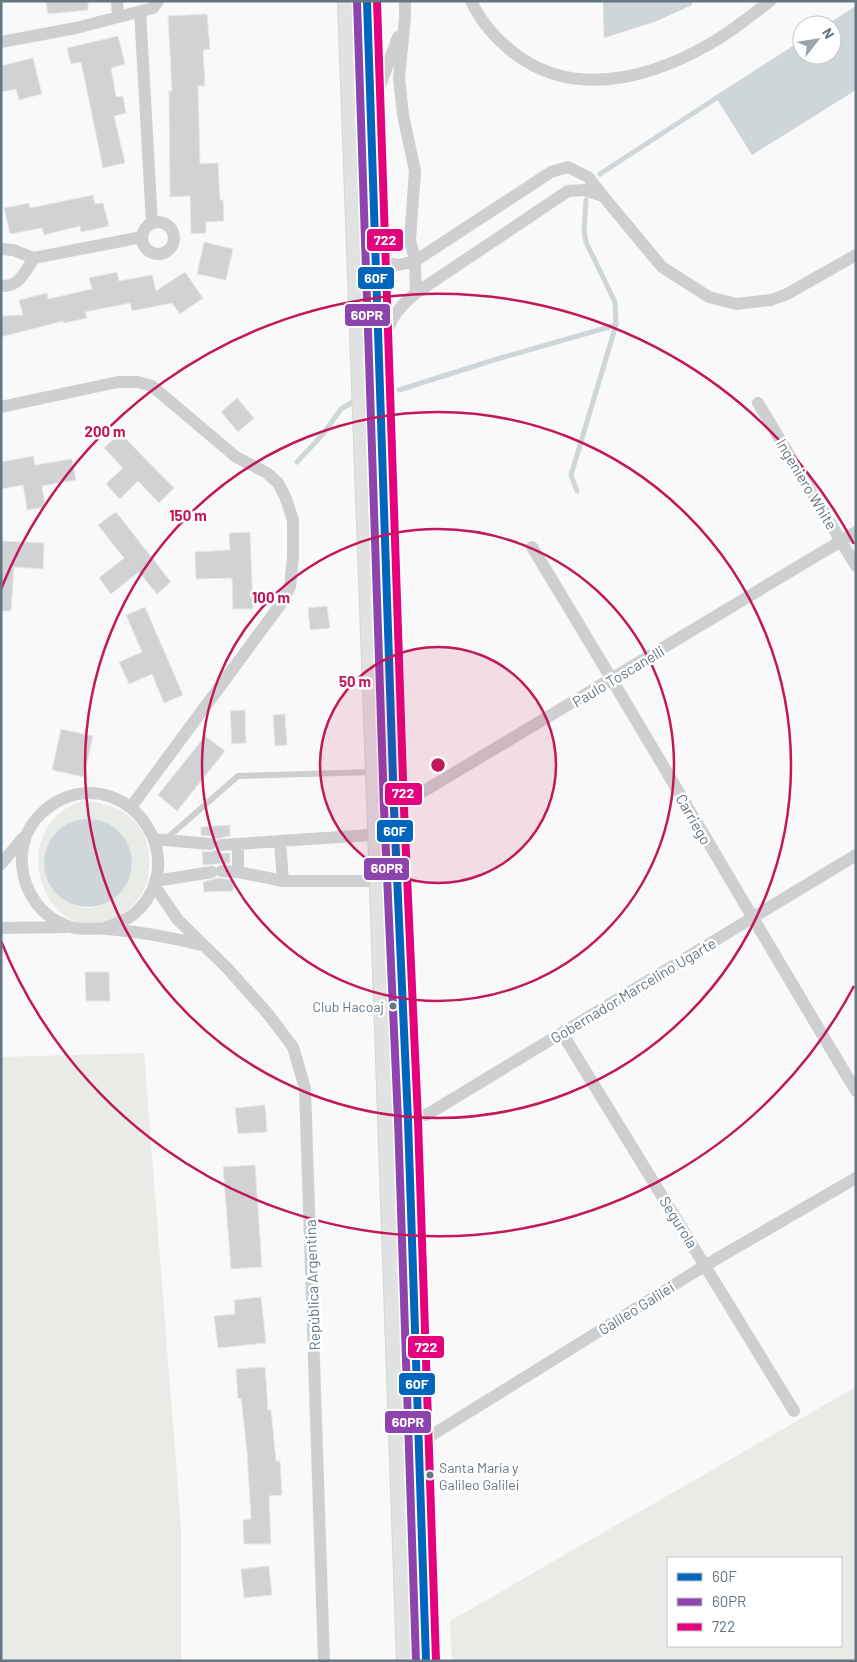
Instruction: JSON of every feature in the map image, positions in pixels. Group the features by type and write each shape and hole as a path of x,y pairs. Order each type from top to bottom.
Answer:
{"main road":[{"path":"346,1 375,772 392,823"},
{"path":"367,1 392,823 402,881 401,968 408,1120 426,1661"},
{"path":"392,823 377,834 406,1661"}],"street":[{"path":"117,1 118,17"},
{"path":"1,42 76,28 153,8 158,1"},
{"path":"405,1 399,78 402,115 415,171 413,221 410,240 415,261 416,293"},
{"path":"471,1 485,25 515,54 532,65 550,72 585,80 623,78 657,68 717,40 770,1"},
{"path":"140,11 152,223"},
{"path":"370,114 405,18"},
{"path":"376,260 398,265 415,261 551,172 568,167 588,177 662,267 709,297 736,304 771,300 787,294 856,255"},
{"path":"379,352 389,324 396,312 400,306 416,293 568,192 584,190 603,196"},
{"path":"160,222 166,224 172,231 174,241 171,248 165,252 155,254 147,250 143,244 142,237 143,232 152,223 160,222"},
{"path":"1,249 13,250 34,258 142,237"},
{"path":"1,286 8,286 19,281 34,258"},
{"path":"1,407 118,382 138,382 152,386 236,457 267,473 278,483 285,496 293,520 293,557 290,587 280,605 132,807"},
{"name":"Ingeniero White","path":"758,403 856,566"},
{"name":"Paulo Toscanelli","path":"392,823 613,679 856,532"},
{"name":"Carriego","path":"532,547 613,679 751,918 856,1091"},
{"path":"1,864 26,834 37,817 53,803 72,795 93,793 114,797 132,807 160,839 215,845 238,845 377,834"},
{"path":"26,834 22,853 22,872 28,891 39,907 54,920 71,927"},
{"path":"1,928 71,927 88,930 105,928 121,922 135,913 146,900 155,883 160,839"},
{"path":"280,841 283,881"},
{"path":"238,845 238,872"},
{"name":"Gobernador Marcelino Ugarte","path":"408,1120 428,1114 856,855"},
{"path":"155,883 217,872 238,872 283,881 402,881"},
{"name":"República Argentina","path":"155,883 178,920 228,969 262,1006 293,1047 305,1088 324,1661"},
{"name":"República Argentina","path":"105,928 170,937 204,946"},
{"name":"Segurola","path":"562,1033 794,1411"},
{"name":"Galileo Galilei","path":"418,1443 706,1265 856,1178"}],"lane":[{"path":"160,839 238,776 375,772"}],"shaded area":[{"path":"603,1 692,1 692,5 657,21 604,38"},
{"path":"856,6 856,90 752,155 715,96 792,46 792,65 842,65 842,15"},
{"path":"82,801 113,807 135,822 143,833 148,846 149,860 145,889 130,908 120,915 94,924 71,920 54,905 42,885 38,861 43,836 57,815","holes":["84,819 133,865 128,881 119,895 109,902 90,908 72,904 58,894 48,879 45,862 49,845 61,830"]},
{"path":"88,819 105,822 119,832 129,846 132,863 129,880 119,894 105,904 88,907 71,904 57,894 47,880 44,863 47,846 57,832 71,822"},
{"path":"144,1053 181,1528 181,1661 1,1661 1,1057"},
{"path":"856,1387 856,1661 452,1661 450,1621"}],"building":[{"path":"46,1 88,1 88,10 48,14"},
{"path":"207,14 210,49 203,50 205,86 198,86 200,164 218,163 220,200 223,200 224,221 206,222 206,233 191,234 190,196 170,197 169,91 172,91 168,16"},
{"path":"118,36 125,64 111,68 116,97 123,96 126,113 114,116 125,163 103,168 81,62 71,64 67,48"},
{"path":"33,58 42,94 19,100 16,89 1,92 1,66"},
{"path":"93,195 95,204 103,203 109,226 81,232 80,226 44,235 42,228 10,234 4,208 29,203 30,208"},
{"path":"204,242 233,249 226,280 197,274"},
{"path":"117,272 119,281 152,275 156,291 185,272 203,298 180,314 172,303 132,311 130,303 85,312 87,318 64,323 63,321 1,337 1,316 23,315 19,300 47,293 48,299 92,289 89,278"},
{"path":"237,398 254,418 238,432 221,412"},
{"path":"120,433 174,488 159,503 138,481 120,499 106,484 123,468 104,448"},
{"path":"33,456 35,465 72,459 76,480 42,486 45,507 27,510 23,485 1,489 1,462"},
{"path":"116,512 171,582 157,594 139,572 111,594 99,578 124,558 98,525"},
{"path":"250,532 253,609 233,609 232,578 196,579 195,552 230,550 229,533"},
{"path":"1,541 44,543 43,569 14,567 11,611 1,611"},
{"path":"327,606 330,628 310,630 308,608"},
{"path":"145,607 183,695 164,703 152,674 129,684 119,662 142,652 126,615"},
{"path":"245,710 246,743 232,744 230,711"},
{"path":"285,714 287,745 275,746 273,715"},
{"path":"61,729 93,736 84,777 52,770"},
{"path":"205,736 225,751 177,811 158,795"},
{"path":"230,825 230,836 216,839 211,836 201,835 201,827"},
{"path":"215,850 221,853 230,853 230,863 203,865 202,851 210,852"},
{"path":"218,878 233,880 233,891 204,892 203,882"},
{"path":"85,972 109,972 110,1001 86,1001"},
{"path":"265,1105 267,1132 238,1134 235,1108"},
{"path":"255,1165 262,1267 231,1269 223,1167"},
{"path":"261,1297 266,1343 218,1348 214,1316 235,1314 234,1300"},
{"path":"265,1367 268,1410 271,1410 276,1461 280,1461 282,1495 269,1496 271,1544 244,1544 243,1520 251,1519 247,1451 241,1398 238,1399 236,1369"},
{"path":"269,1566 272,1595 244,1598 241,1569"}],"waterway":[{"path":"600,174 721,95"},
{"path":"586,200 584,231 586,242 615,302 616,325"},
{"path":"399,390 497,359 616,325 571,475 577,491"},
{"path":"297,462 324,433 341,409 351,403"}],"transit line":[{"name":"60PR","path":"357,1 384,809 398,1120 416,1661"},
{"name":"60F","path":"367,1 394,809 408,1120 426,1661"},
{"name":"722","path":"377,1 404,809 418,1120 436,1661"}],"place":[{"name":"Club Hacoaj","path":"393,1006"},
{"name":"Santa María y Galileo Galilei","path":"430,1475"}]}
